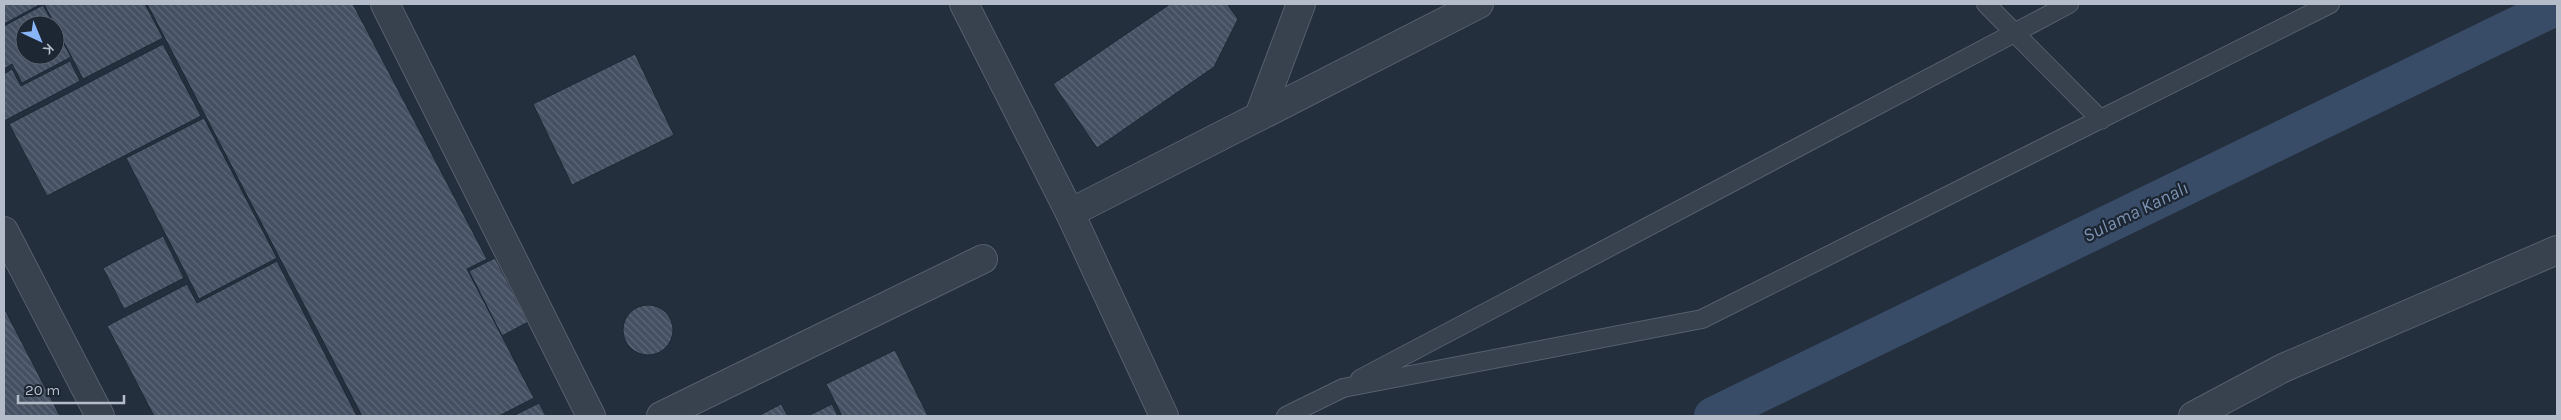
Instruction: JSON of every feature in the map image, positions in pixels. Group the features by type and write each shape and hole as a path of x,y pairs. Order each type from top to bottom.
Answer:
{"street":[{"path":"385,4 591,416"},
{"path":"964,4 1070,213 1164,416"},
{"path":"1259,116 1301,4"},
{"path":"1070,213 1479,4"},
{"path":"4,231 100,416"},
{"path":"2193,416 2283,368 2557,250"},
{"path":"661,416 984,259"}],"lane":[{"path":"1986,4 2102,120"},
{"path":"1286,416 1343,388 2069,4"},
{"path":"1343,388 1702,319 2330,4"}],"building":[{"path":"4,4 41,4 21,15 15,15 15,18 4,24"},
{"path":"44,4 145,4 163,38 83,79 65,44 65,15 50,15"},
{"path":"147,4 353,4 487,259 467,269 534,398 499,416 362,416"},
{"path":"1170,4 1227,4 1238,19 1214,67 1097,148 1053,84"},
{"path":"43,5 48,15 24,15"},
{"path":"15,20 15,65 56,65 22,83 12,64 4,69 4,26"},
{"path":"163,44 201,116 47,196 9,124"},
{"path":"65,46 71,57 65,60"},
{"path":"635,54 674,135 572,185 533,104"},
{"path":"70,61 80,81 4,121 4,74 12,69 21,86"},
{"path":"204,118 277,258 199,299 126,158"},
{"path":"163,236 184,278 124,309 103,268"},
{"path":"495,258 528,322 502,336 469,271"},
{"path":"277,261 357,416 154,416 107,326 187,284 197,303"},
{"path":"648,305 658,307 666,312 671,320 673,330 671,340 666,348 658,353 648,355 638,353 630,348 625,340 623,330 625,320 630,312 638,307"},
{"path":"4,308 60,416 4,416"},
{"path":"895,350 928,416 842,416 826,384"},
{"path":"539,403 546,416 513,416"},
{"path":"781,404 788,416 758,416"},
{"path":"832,404 838,416 808,416"}],"waterway":[{"name":"Sulama Kanalı","path":"1713,416 2557,6"}]}
